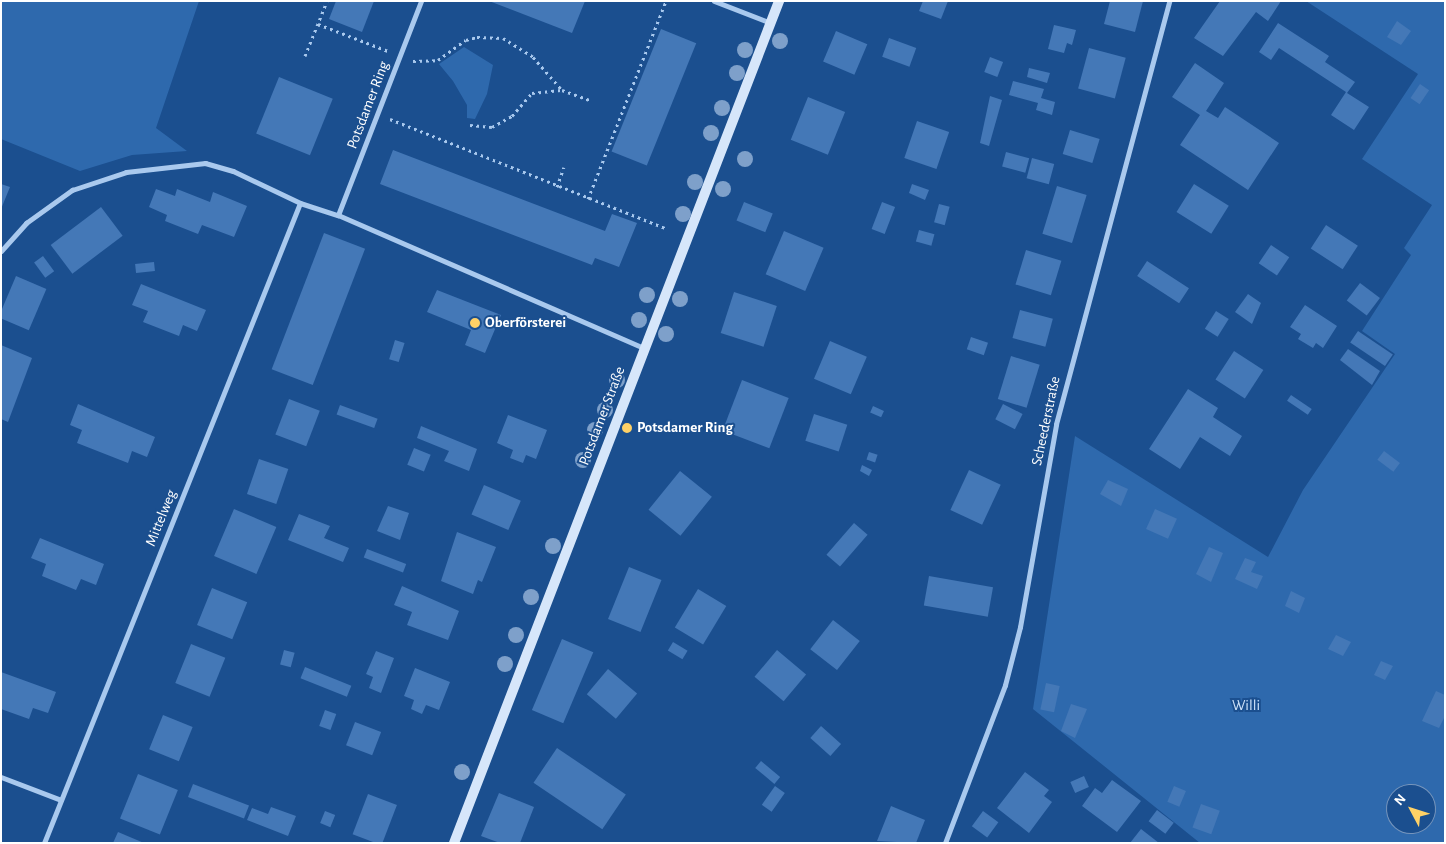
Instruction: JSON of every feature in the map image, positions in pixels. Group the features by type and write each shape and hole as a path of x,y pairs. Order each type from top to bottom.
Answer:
{"main road":[{"name":"Potsdamer Straße","path":"454,843 779,1"}],"street":[{"name":"Potsdamer Ring","path":"338,214 421,1"},
{"path":"714,1 771,23"},
{"name":"Scheederstraße","path":"944,843 1005,685 1020,627 1056,424 1169,1"},
{"path":"1,251 26,223 72,190 126,172 168,165 205,163 224,169 300,204 338,214 644,348"},
{"name":"Mittelweg","path":"44,843 300,204"},
{"path":"1,777 61,800"}],"path":[{"path":"304,56 327,1"},
{"path":"588,199 666,1"},
{"path":"318,24 414,61 431,62 466,40 489,36 503,38 533,56 562,90"},
{"path":"470,125 492,127 512,116 532,93 562,90 590,100"},
{"path":"378,114 557,187 666,228"},
{"path":"557,187 564,168"}],"green space":[{"path":"1,1 199,1 156,128 187,151 132,155 80,171 1,139"},
{"name":"Willi","path":"1306,1 1445,1 1445,843 1200,843 1033,709 1075,436 1268,557 1303,490 1395,354 1362,331 1411,255 1404,248 1432,205 1362,159 1418,74"},
{"path":"464,47 493,65 487,94 475,119 467,118 467,105 453,81 439,64"}],"building":[{"path":"336,1 374,1 362,32 329,19"},
{"path":"489,1 585,1 572,33"},
{"path":"923,1 948,1 941,19 919,11"},
{"path":"1110,1 1143,1 1135,32 1104,24"},
{"path":"1220,1 1281,1 1268,21 1256,12 1223,56 1194,38"},
{"path":"1397,21 1411,31 1401,45 1387,37"},
{"path":"1278,23 1329,56 1325,62 1355,82 1347,93 1369,107 1354,130 1331,115 1346,92 1279,48 1271,60 1259,52"},
{"path":"1054,25 1076,30 1072,45 1067,43 1064,53 1048,49"},
{"path":"661,29 696,43 647,166 612,151"},
{"path":"836,31 867,44 854,75 823,61"},
{"path":"889,38 916,48 909,67 882,57"},
{"path":"1089,48 1126,58 1115,98 1078,89"},
{"path":"990,57 1003,62 997,77 984,72"},
{"path":"1195,63 1224,83 1206,111 1218,118 1225,107 1279,143 1248,190 1180,145 1200,115 1172,97"},
{"path":"1029,68 1050,73 1047,83 1027,77"},
{"path":"279,77 333,99 310,155 256,134"},
{"path":"1013,81 1044,89 1041,98 1055,102 1052,115 1036,110 1038,103 1009,95"},
{"path":"1420,84 1429,90 1420,104 1410,98"},
{"path":"990,96 1002,100 989,146 980,143"},
{"path":"808,97 845,112 828,155 791,140"},
{"path":"917,121 949,132 936,169 904,158"},
{"path":"1070,130 1100,139 1092,163 1063,154"},
{"path":"393,150 605,231 612,214 637,223 619,267 595,258 592,265 380,184"},
{"path":"1006,152 1029,158 1025,173 1002,166"},
{"path":"1032,158 1054,164 1049,184 1027,178"},
{"path":"1,184 10,187 1,209"},
{"path":"912,184 929,190 925,200 909,193"},
{"path":"1194,184 1229,206 1211,234 1177,212"},
{"path":"1057,186 1087,195 1072,243 1042,234"},
{"path":"156,189 175,196 177,189 210,202 213,192 247,206 234,237 202,225 198,234 165,221 167,215 149,207"},
{"path":"744,202 773,214 765,232 737,221"},
{"path":"882,202 895,207 885,234 872,229"},
{"path":"939,204 950,207 945,225 934,222"},
{"path":"101,207 123,236 72,274 51,245"},
{"path":"1326,225 1358,246 1343,269 1311,248"},
{"path":"919,230 934,234 931,246 916,242"},
{"path":"784,231 824,248 805,291 766,274"},
{"path":"324,233 365,249 313,385 272,369"},
{"path":"1271,245 1289,257 1277,276 1259,263"},
{"path":"1026,250 1061,261 1051,295 1015,284"},
{"path":"43,256 54,271 45,278 34,262"},
{"path":"1147,261 1189,288 1179,303 1137,276"},
{"path":"154,262 155,271 136,273 135,264"},
{"path":"16,276 46,289 29,330 1,319 1,311"},
{"path":"1360,283 1380,298 1367,316 1347,301"},
{"path":"141,284 206,310 197,331 183,325 179,336 143,322 148,311 132,305"},
{"name":"Oberförsterei","path":"437,290 501,315 485,353 465,345 471,330 427,312"},
{"path":"734,292 777,306 764,347 721,333"},
{"path":"1248,294 1261,303 1252,324 1235,312"},
{"path":"1305,305 1337,326 1323,348 1316,343 1313,348 1298,339 1301,334 1290,327"},
{"path":"1020,310 1053,319 1045,347 1012,338"},
{"path":"1216,311 1229,319 1218,337 1205,329"},
{"path":"1358,331 1393,354 1385,366 1350,343"},
{"path":"971,337 988,343 984,355 967,349"},
{"path":"395,340 405,343 399,362 389,359"},
{"path":"830,341 867,357 851,394 814,379"},
{"path":"1,345 32,358 8,422 1,419"},
{"path":"1348,349 1380,371 1372,385 1340,360"},
{"path":"1234,351 1263,370 1245,399 1215,380"},
{"path":"1011,356 1040,365 1027,408 998,399"},
{"path":"742,380 789,398 769,448 723,430"},
{"path":"1188,389 1218,408 1213,417 1242,436 1230,456 1200,437 1180,469 1149,449"},
{"path":"1291,395 1312,409 1308,415 1287,401"},
{"path":"289,399 320,411 306,446 275,434"},
{"path":"78,404 155,437 147,457 132,451 128,463 77,443 82,430 70,425"},
{"path":"1003,404 1023,414 1015,429 995,419"},
{"path":"340,405 378,419 374,428 337,414"},
{"path":"873,406 884,411 881,417 870,412"},
{"path":"814,414 847,425 839,451 805,441"},
{"path":"508,415 547,430 536,459 526,455 523,463 510,458 513,450 497,443"},
{"path":"421,426 477,449 469,471 444,461 449,451 417,438"},
{"path":"414,448 431,455 424,471 407,465"},
{"path":"1384,451 1400,463 1393,472 1377,460"},
{"path":"869,452 878,455 875,462 867,460"},
{"path":"259,459 288,469 276,504 247,494"},
{"path":"862,465 872,470 869,476 860,471"},
{"path":"969,470 1001,485 982,525 950,510"},
{"path":"680,471 712,497 680,536 649,510"},
{"path":"1108,480 1128,489 1121,506 1100,494"},
{"path":"484,485 521,501 508,530 471,514"},
{"path":"388,506 409,513 400,540 377,531"},
{"path":"234,509 276,527 256,574 214,556"},
{"path":"1155,509 1177,519 1168,539 1146,529"},
{"path":"299,514 330,526 324,538 349,548 343,562 288,540"},
{"path":"854,523 868,535 840,567 826,555"},
{"path":"457,532 496,547 482,582 478,580 473,594 441,581"},
{"path":"40,538 104,564 96,585 81,579 76,590 42,576 46,564 31,558"},
{"path":"1209,547 1223,553 1211,582 1196,574"},
{"path":"367,549 406,564 403,572 364,557"},
{"path":"1245,558 1256,562 1251,572 1263,576 1257,589 1235,579"},
{"path":"629,567 661,580 640,632 608,619"},
{"path":"929,576 993,587 988,617 924,606"},
{"path":"402,586 459,611 448,640 407,625 412,612 394,605"},
{"path":"212,588 247,602 232,639 197,625"},
{"path":"698,589 726,606 703,645 675,628"},
{"path":"1291,591 1305,598 1299,613 1285,606"},
{"path":"833,620 860,641 837,670 810,649"},
{"path":"1336,635 1351,642 1343,656 1328,649"},
{"path":"562,639 593,652 563,723 532,710"},
{"path":"673,642 688,651 682,659 668,651"},
{"path":"191,644 225,658 210,697 175,683"},
{"path":"284,650 295,653 291,667 280,664"},
{"path":"777,650 806,674 784,701 755,677"},
{"path":"376,651 394,658 381,693 369,688 373,677 366,674"},
{"path":"1381,661 1393,666 1385,680 1374,675"},
{"path":"305,667 351,686 347,697 301,678"},
{"path":"415,668 450,682 439,710 426,705 422,714 411,709 414,700 404,696"},
{"path":"608,669 637,693 616,719 587,694"},
{"path":"1,672 56,692 48,713 33,708 29,719 1,709"},
{"path":"1046,683 1060,686 1054,712 1040,709"},
{"path":"1436,691 1445,695 1445,716 1439,728 1422,721"},
{"path":"1071,704 1087,709 1075,738 1061,731"},
{"path":"325,710 336,714 330,730 319,726"},
{"path":"163,715 193,727 179,761 149,749"},
{"path":"355,722 381,732 372,755 346,745"},
{"path":"821,726 841,744 830,756 810,738"},
{"path":"557,748 626,794 602,829 534,783"},
{"path":"761,761 780,777 774,784 755,768"},
{"path":"1025,772 1049,790 1044,796 1052,802 1029,833 997,808"},
{"path":"138,774 178,790 160,835 120,819"},
{"path":"1084,776 1089,787 1075,793 1070,782"},
{"path":"1112,780 1141,801 1117,832 1082,806 1095,788 1102,793"},
{"path":"193,784 249,806 244,819 188,797"},
{"path":"775,786 785,793 772,812 762,805"},
{"path":"1174,786 1186,791 1179,807 1167,802"},
{"path":"499,793 534,807 520,843 500,843 481,836"},
{"path":"368,794 397,805 382,843 376,843 353,834"},
{"path":"1201,804 1220,811 1211,834 1192,827"},
{"path":"891,806 925,820 916,843 877,841"},
{"path":"271,807 296,816 288,836 247,820 252,808 268,814"},
{"path":"1157,810 1174,823 1165,834 1149,821"},
{"path":"325,811 335,815 330,827 320,823"},
{"path":"983,811 998,822 987,838 972,826"},
{"path":"1141,829 1159,843 1130,843"},
{"path":"118,832 144,843 113,843"}],"place":[{"name":"Oberförsterei","path":"475,323"},
{"name":"Potsdamer Ring","path":"627,428"}]}
